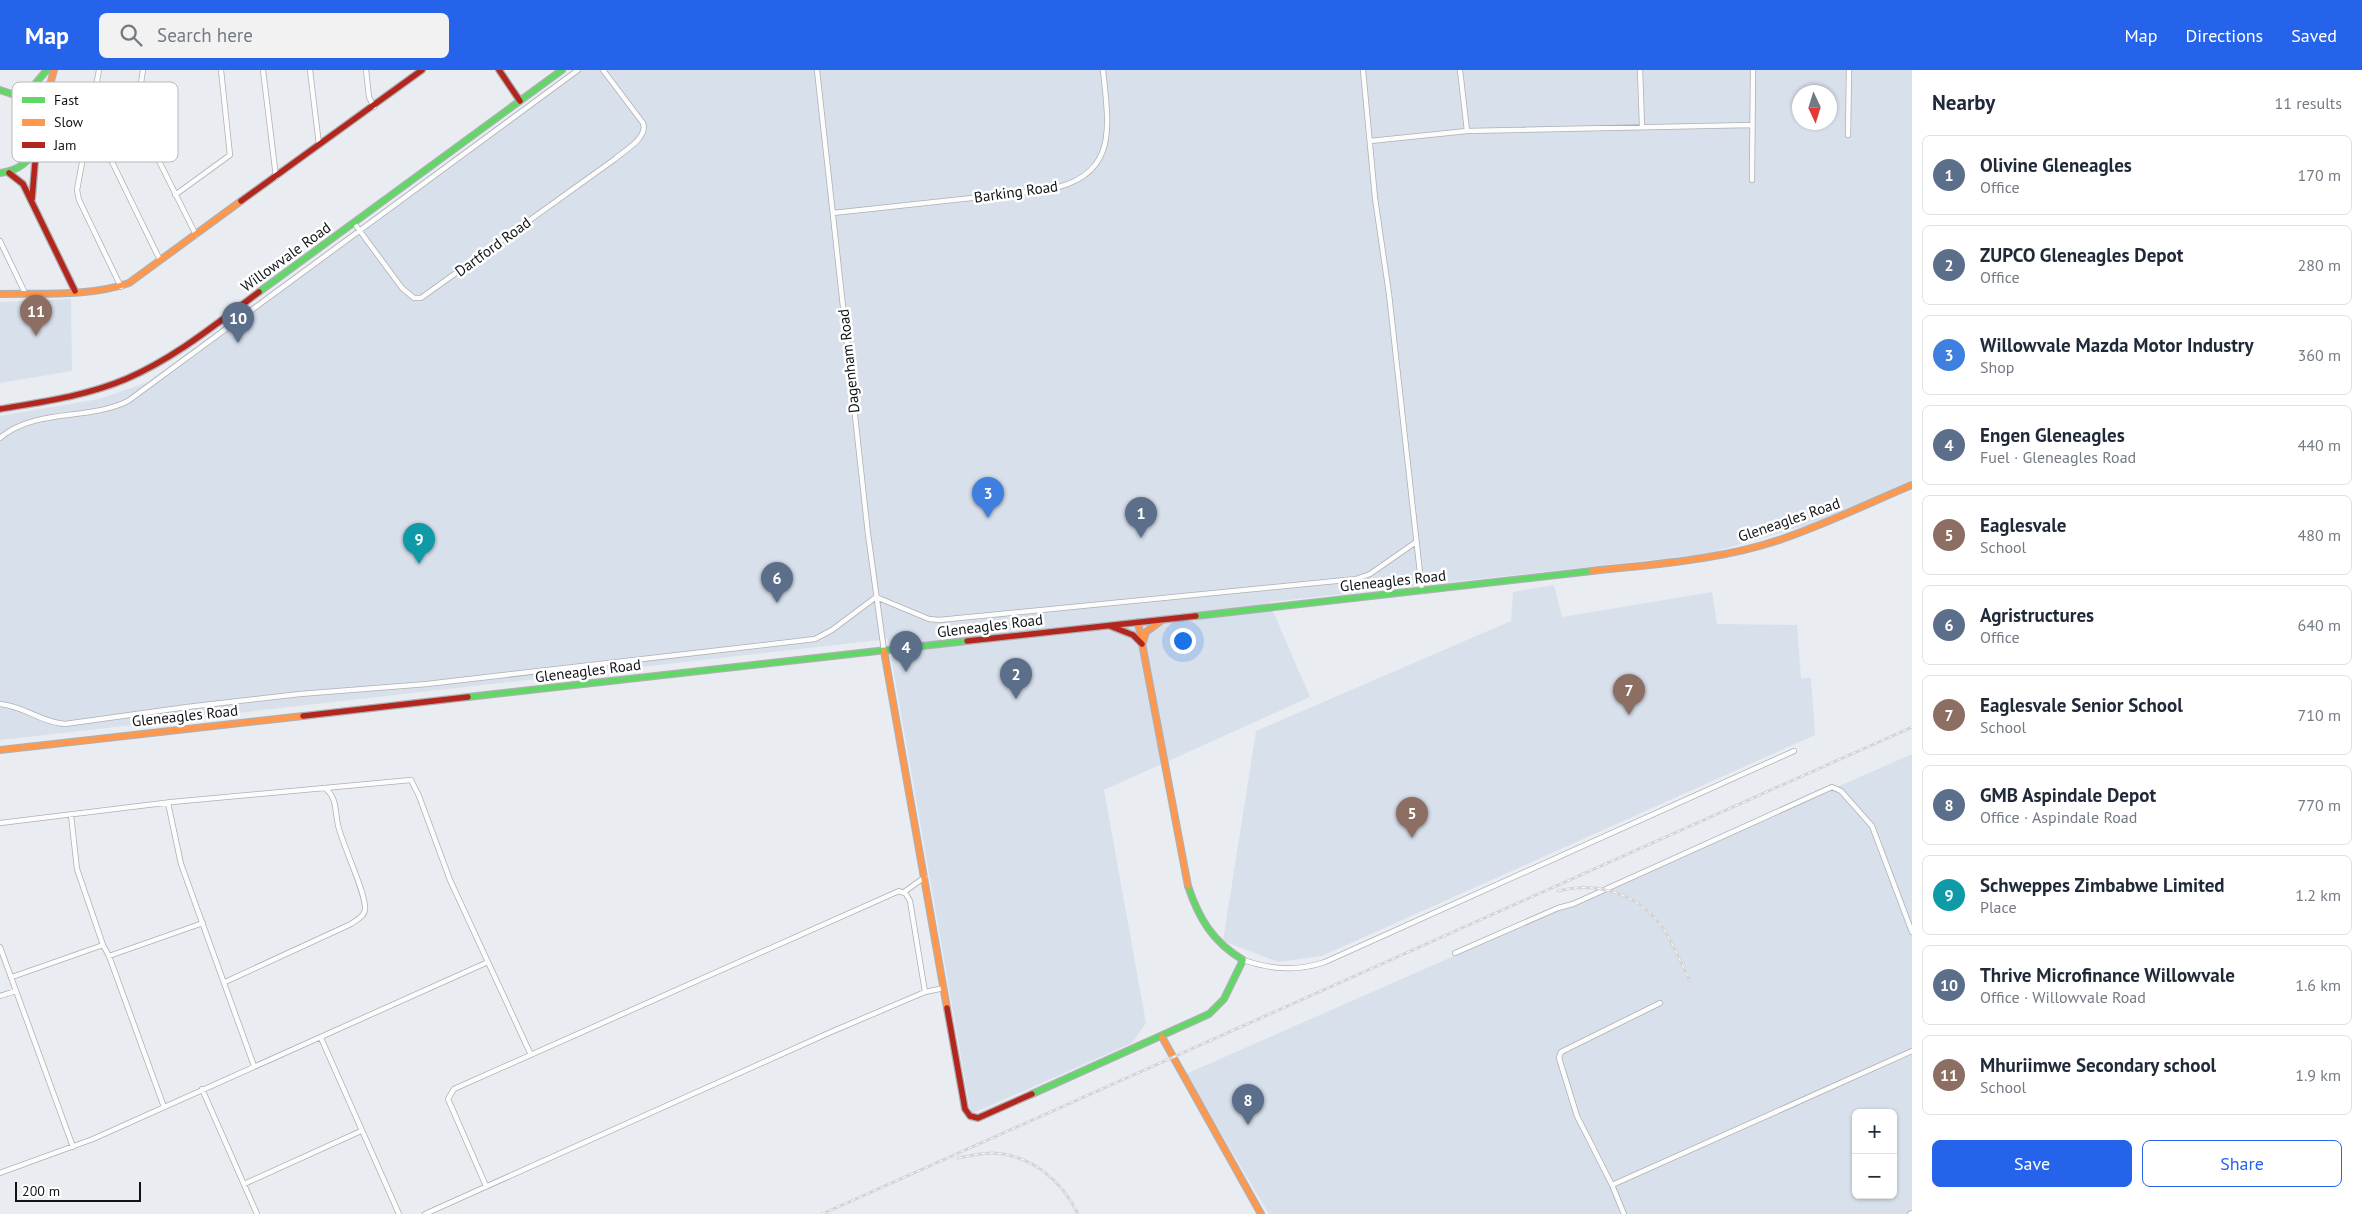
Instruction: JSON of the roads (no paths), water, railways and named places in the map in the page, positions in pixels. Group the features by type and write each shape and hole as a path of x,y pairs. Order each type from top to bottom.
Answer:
{"street":[{"path":"37,70 43,76"},
{"path":"36,82 47,70"},
{"path":"175,195 230,154 221,70"},
{"path":"263,70 276,177"},
{"path":"310,70 319,145"},
{"path":"366,70 369,97 374,106"},
{"path":"499,70 520,101"},
{"name":"Willowvale Road","path":"0,410 65,399 112,386 136,376 175,354 562,70"},
{"path":"0,438 21,424 105,408 128,401 578,70"},
{"name":"Dartford Road","path":"354,223 402,288 414,298 421,298 615,159 640,138 645,130 643,123 603,70"},
{"name":"Dagenham Road","path":"816,70 876,597 884,651"},
{"name":"Barking Road","path":"833,213 1046,190 1073,183 1099,160 1108,137 1109,124 1103,70"},
{"path":"1363,70 1375,198 1390,294 1393,345 1422,591"},
{"path":"1460,70 1467,131"},
{"path":"1640,70 1642,126"},
{"path":"1752,70 1752,180"},
{"path":"1848,135 1849,70"},
{"path":"0,294 121,287 196,235 420,71"},
{"path":"0,90 12,94"},
{"path":"1370,141 1467,131 1751,125"},
{"path":"9,174 21,168 26,162"},
{"path":"32,202 35,162"},
{"path":"83,162 78,196 121,287"},
{"path":"112,162 160,260"},
{"path":"159,162 196,235"},
{"path":"0,173 9,174 23,184 75,291"},
{"path":"0,241 25,294"},
{"name":"Gleneagles Road","path":"0,750 1683,561 1727,554 1796,534 1912,485"},
{"path":"0,704 13,706 47,722 65,724 216,703 427,684 755,644 815,639 828,633 876,597 929,619 938,620 1356,579 1370,574 1416,542"},
{"path":"1142,644 1146,632 1164,619"},
{"path":"1138,622 1188,886 1194,903 1210,935 1224,948 1242,960 1281,970 1312,966 1325,962 1794,751"},
{"path":"1108,625 1133,635 1142,644"},
{"path":"884,651 965,1109 968,1114 975,1118 982,1117 1200,1019 1218,1008 1227,994 1242,960"},
{"path":"0,823 168,803 411,780 419,796 450,880 531,1054"},
{"path":"1455,953 1558,908 1573,904 1832,787 1841,791 1872,826 1912,932"},
{"path":"224,982 351,924 364,914 365,909 362,895 341,835 333,797 326,789"},
{"path":"168,803 178,852 254,1066"},
{"path":"71,815 77,869 103,945 109,956 164,1107"},
{"path":"486,1186 448,1099 454,1089 893,894 904,892 925,877"},
{"path":"904,892 910,901 925,992"},
{"path":"109,956 203,923"},
{"path":"12,977 103,945"},
{"path":"0,947 3,961 12,977 73,1147"},
{"path":"0,1173 73,1147 488,962"},
{"path":"425,1214 925,992 944,988"},
{"path":"0,996 16,991"},
{"path":"1624,1214 1612,1185 1576,1116 1560,1058 1561,1052 1660,1003"},
{"path":"1162,1037 1261,1214"},
{"path":"320,1038 400,1214"},
{"path":"1612,1185 1912,1051"},
{"path":"202,1089 258,1214"},
{"path":"244,1184 361,1131"}],"railway":[{"path":"822,1214 1912,727"},
{"path":"1558,891 1571,888 1597,888 1622,895 1634,901 1654,917 1665,931 1690,981"},
{"path":"958,1158 993,1153 1007,1155 1033,1164 1054,1181 1078,1214"}],"place":[{"name":"Mhuriimwe Secondary school","path":"36,336"},
{"name":"Thrive Microfinance Willowvale","path":"238,343"},
{"name":"Willowvale Mazda Motor Industry","path":"988,518"},
{"name":"Olivine Gleneagles","path":"1141,538"},
{"name":"Schweppes Zimbabwe Limited","path":"419,564"},
{"name":"Agristructures","path":"777,603"},
{"name":"Engen Gleneagles","path":"906,672"},
{"name":"ZUPCO Gleneagles Depot","path":"1016,699"},
{"name":"Eaglesvale Senior School","path":"1629,715"},
{"name":"Eaglesvale","path":"1412,838"},
{"name":"GMB Aspindale Depot","path":"1248,1125"}]}
